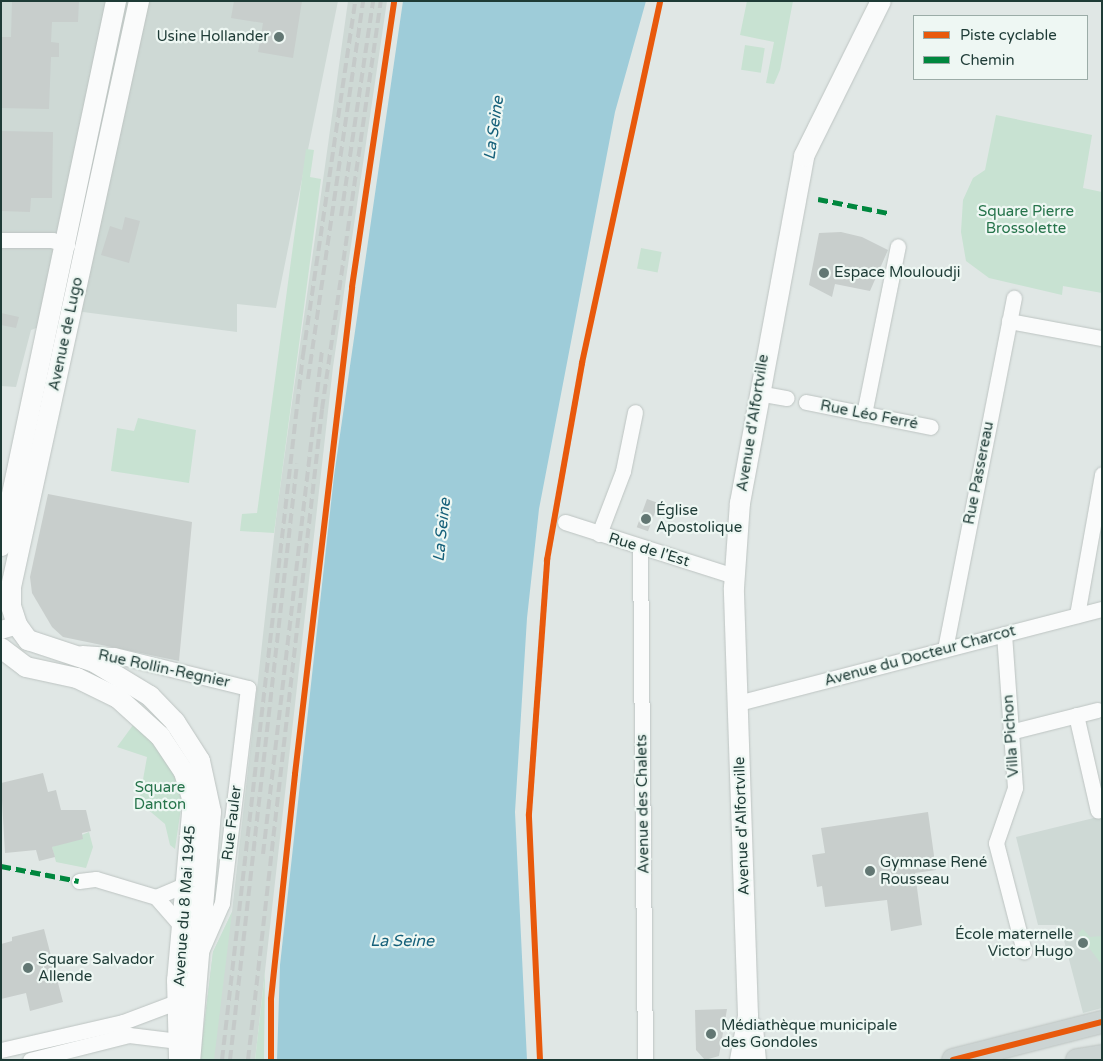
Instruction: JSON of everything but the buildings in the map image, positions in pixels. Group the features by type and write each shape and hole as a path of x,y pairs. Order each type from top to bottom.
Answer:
{"main road":[{"name":"Avenue de Lugo","path":"1,546 67,245 116,1"},
{"name":"Avenue de Lugo","path":"50,650 28,640 9,627 11,587 139,1"},
{"name":"Avenue d'Alfortville","path":"740,1060 748,1016 734,576 740,503 758,393 804,156 881,1"},
{"name":"Avenue du 8 Mai 1945","path":"1,648 26,667 77,678 118,698 160,736 184,772 193,802 182,928 187,998 185,1051"},
{"name":"Avenue du 8 Mai 1945","path":"50,650 94,662 150,696 175,722 200,761 211,812 200,952 187,998"},
{"name":"Avenue d'Alfortville","path":"748,1016 756,1039 756,1060"},
{"path":"953,1060 1102,1022"},
{"path":"989,1060 1085,1053 1102,1029"}],"street":[{"path":"1,240 52,240 67,245"},
{"path":"864,414 898,246"},
{"name":"Rue Passereau","path":"945,649 1014,298"},
{"path":"1009,321 1102,338"},
{"path":"758,393 787,398"},
{"name":"Rue Léo Ferré","path":"806,402 931,427"},
{"path":"599,534 623,471 635,412"},
{"path":"1077,615 1102,474"},
{"name":"Rue de l'Est","path":"565,522 640,548 734,576"},
{"name":"Avenue des Chalets","path":"640,548 645,1060"},
{"name":"Avenue du Docteur Charcot","path":"738,703 1102,608"},
{"name":"Villa Pichon","path":"1004,634 1015,788 996,843 1024,951"},
{"name":"Rue Rollin-Regnier","path":"50,650 114,655 248,688"},
{"name":"Rue Fauler","path":"200,952 222,903 248,688"},
{"path":"1010,732 1097,710"},
{"path":"1076,715 1098,811"},
{"path":"79,881 96,879 156,897 182,928"},
{"path":"156,897 187,884"},
{"path":"1,1050 123,1022 187,998"},
{"path":"30,1060 129,1035 185,1051"}],"shaded area":[{"path":"1,1 338,1 276,308 237,304 237,332 83,312 31,330 16,387 1,386"},
{"path":"348,1 387,1 333,367 255,1060 200,1060 213,952 232,912 277,510"},
{"path":"1102,816 1102,1008 1083,1013 1060,925 1038,925 1016,837"}],"green space":[{"path":"747,1 793,1 780,70 774,84 766,83 774,42 740,35"},
{"path":"745,45 765,48 761,73 741,70"},
{"name":"Square Pierre Brossolette","path":"996,115 1092,135 1083,188 1102,192 1102,293 1063,286 1062,295 989,278 966,261 961,232 963,200 973,178 985,170"},
{"path":"306,149 314,150 310,177 321,179 274,533 240,531 242,514 257,513"},
{"path":"641,248 662,252 658,273 637,269"},
{"path":"138,418 196,430 189,483 111,471 117,428 134,431"},
{"name":"Square Danton","path":"136,721 173,771 182,801 175,849 170,845 165,824 139,802 147,757 117,747"},
{"path":"89,832 93,847 86,868 56,862 52,847"},
{"path":"232,912 214,1060 200,1060 213,952"},
{"path":"1083,929 1090,937 1102,936 1102,965 1078,933"},
{"path":"265,972 264,1060 255,1060"}],"water":[{"name":"La Seine","path":"403,1 646,1 615,112 539,509 527,618 515,812 527,1060 277,1060 280,965 334,476"}],"railway":[{"path":"222,1060 303,355 355,1"},
{"path":"308,379 363,1"},
{"path":"341,216 373,1"},
{"path":"248,1060 322,409 381,1"},
{"path":"263,854 322,350"},
{"path":"230,1060 297,464"}],"marked path":[{"path":"818,199 888,213"},
{"path":"1,866 79,881"}],"cycle path":[{"path":"271,1060 271,999 295,774 352,287 394,1"},
{"path":"540,1060 529,814 547,560 582,363 660,1"},
{"path":"953,1060 1102,1022"}],"place":[{"name":"Usine Hollander","path":"279,37"},
{"name":"Espace Mouloudji","path":"824,273"},
{"name":"Église Apostolique","path":"646,519"},
{"name":"Gymnase René Rousseau","path":"870,871"},
{"name":"École maternelle Victor Hugo","path":"1083,943"},
{"name":"Square Salvador Allende","path":"28,968"},
{"name":"Médiathèque municipale des Gondoles","path":"711,1034"}]}
